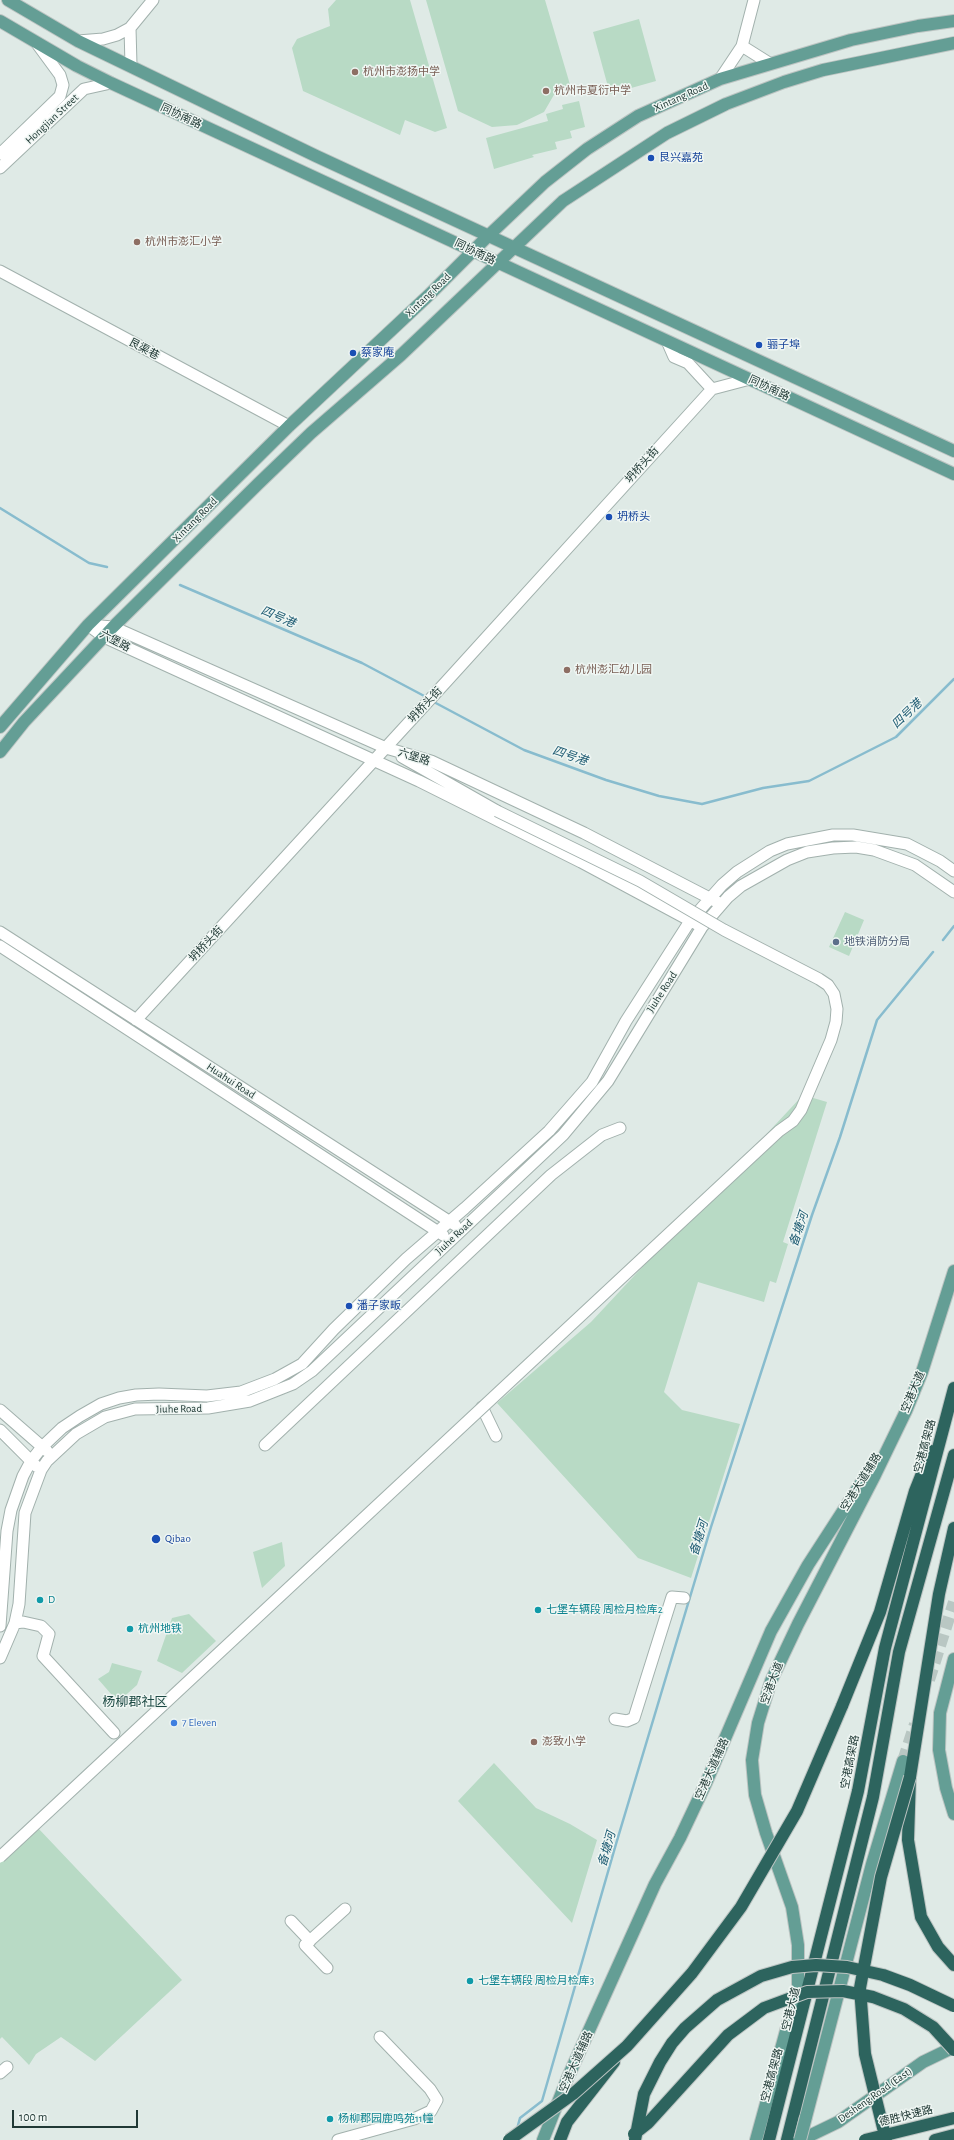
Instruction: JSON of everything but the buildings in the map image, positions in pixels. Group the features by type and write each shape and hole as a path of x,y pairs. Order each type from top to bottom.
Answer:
{"highway":[{"path":"560,2140 567,2122 627,2046 692,1972 741,1907 797,1811 880,1612 915,1491 954,1389"},
{"name":"空港高架路","path":"769,2140 796,2039 858,1791 885,1648 954,1389"},
{"path":"787,2140 873,1797 899,1652 954,1455"},
{"path":"886,2140 865,2054 860,1988 881,1877 910,1777 939,1594 954,1528"},
{"path":"910,1777 908,1840 921,1917 938,1946 954,1965"},
{"path":"635,2140 644,2094 660,2062 672,2043 684,2028 717,2000 761,1976 792,1967 816,1965 847,1967 883,1975 910,1985 954,2006"},
{"path":"627,2140 648,2123 728,2035 764,2008 807,1992 843,1991 873,1997 904,2009 933,2027 954,2048"},
{"path":"509,2140 573,2094 627,2046"},
{"name":"德胜快速路","path":"865,2140 954,2118"},
{"path":"935,2140 954,2135"}],"main road":[{"name":"同协南路","path":"8,0 78,41 316,156 488,236 516,247 954,451"},
{"name":"同协南路","path":"0,21 111,83 954,474"},
{"name":"Xintang Road","path":"0,727 88,625 289,426 430,294 545,182 587,149 638,116 720,79 769,63 851,40 918,26 954,21"},
{"name":"Xintang Road","path":"0,752 24,722 113,627 311,433 401,354 563,201 666,133 726,104 818,71 954,43"},
{"name":"空港大道","path":"756,2140 798,1987 798,1946 792,1907 766,1833 755,1795 752,1760 758,1723 771,1681 784,1652 865,1495 906,1411 922,1372 954,1271"},
{"name":"空港大道辅路","path":"543,2140 568,2077 655,1884 680,1838 706,1783 771,1631 808,1565 906,1411"},
{"path":"954,1659 940,1713 939,1750 946,1788 954,1814"},
{"path":"800,2140 872,1864 903,1761"},
{"name":"Desheng Road (East)","path":"795,2140 805,2138 838,2122 923,2062 954,2048"}],"street":[{"path":"78,41 103,39 117,35 130,28 153,0"},
{"path":"720,79 742,46 754,0"},
{"path":"130,28 131,66"},
{"name":"Hongjian Street","path":"0,154 60,96 63,85 60,75 36,42"},
{"path":"742,46 769,63"},
{"name":"Hongjian Street","path":"0,168 84,89 111,83"},
{"name":"艮渠巷","path":"0,271 289,426"},
{"path":"667,341 674,357 688,364 712,389 750,379"},
{"name":"坍桥头街","path":"136,1020 386,748 712,389"},
{"name":"六堡路","path":"88,625 113,627 386,748 431,761 504,794 721,904"},
{"name":"六堡路","path":"88,625 104,637 373,762 419,781 581,862 690,920 702,928"},
{"path":"386,748 497,811"},
{"path":"0,1856 779,1131 793,1121 801,1110 831,1040 837,1008 834,994 819,979 724,930 640,881 497,811 454,792 419,781"},
{"name":"Jiuhe Road","path":"0,1626 7,1531 11,1510 16,1492 31,1461 42,1447 62,1428 80,1416 102,1404 119,1398 136,1395 159,1394 207,1396 241,1392 290,1371 312,1354 338,1324 406,1259 450,1222 549,1131 592,1082 626,1021 690,920 737,872 770,851 787,844 833,835 874,837 907,844 940,861 954,871"},
{"name":"Jiuhe Road","path":"0,1658 15,1623 22,1582 25,1513 41,1470 52,1456 76,1434 92,1423 122,1411 135,1409 226,1406 250,1402 293,1384 312,1371 563,1135 608,1081 702,928 721,904 741,886 787,860 807,852 833,848 856,847 874,850 922,870 954,892"},
{"name":"Huahui Road","path":"0,932 462,1230"},
{"name":"Huahui Road","path":"0,946 451,1240"},
{"path":"265,1445 551,1175 602,1135 620,1128"},
{"path":"482,1407 496,1436"},
{"path":"0,1410 52,1456"},
{"path":"0,1430 41,1470"},
{"path":"615,1719 627,1721 634,1718 672,1597 684,1598"},
{"path":"15,1623 23,1622 41,1626 49,1634 44,1656 114,1733"},
{"path":"327,1968 305,1945 345,1910"},
{"path":"291,1922 310,1941"},
{"path":"338,2140 414,2119 431,2111 437,2100 430,2089 380,2037"}],"green space":[{"name":"杭州市澎扬中学","path":"336,0 410,0 447,128 435,132 405,120 400,135 303,91 292,48 297,39 330,26 328,9"},
{"path":"426,0 545,0 571,88 555,93 544,112 517,125 492,127 458,111"},
{"path":"639,19 656,81 610,94 593,32"},
{"path":"579,101 585,127 570,131 572,138 555,142 557,149 532,155 534,157 494,169 486,138 548,121 546,114 563,109 562,105"},
{"path":"845,912 864,920 849,956 829,947"},
{"path":"803,1095 827,1102 783,1242 788,1244 776,1283 770,1281 764,1302 698,1282 664,1392 682,1410 740,1424 691,1578 638,1558 497,1403 591,1322"},
{"path":"282,1542 285,1566 262,1588 253,1552"},
{"path":"189,1614 216,1641 182,1673 157,1661 172,1618"},
{"path":"112,1663 142,1671 137,1685 118,1702 98,1679 109,1672"},
{"path":"494,1763 536,1808 570,1824 597,1840 572,1923 458,1801"},
{"path":"38,1828 182,1980 95,2061 61,2037 36,2054 29,2065 2,2037 0,2039 0,1863"}],"waterway":[{"name":"四号港","path":"0,508 89,563 107,567"},
{"name":"四号港","path":"180,585 362,663 428,698"},
{"name":"四号港","path":"432,701 524,750 606,780 659,796 702,804 763,788 809,781 896,737 954,679"},
{"name":"备塘河","path":"943,940 954,926"},
{"name":"备塘河","path":"517,2129 520,2118 542,2101 616,1844 711,1527 812,1215 840,1137 877,1020 933,952"}],"tunnel":[{"path":"929,1680 954,1602"},
{"path":"903,1761 915,1724"}],"place":[{"name":"杭州市澎扬中学","path":"355,72"},
{"name":"杭州市夏衍中学","path":"546,91"},
{"name":"艮兴嘉苑","path":"651,158"},
{"name":"杭州市澎汇小学","path":"137,242"},
{"name":"骊子埠","path":"759,345"},
{"name":"蔡家庵","path":"353,353"},
{"name":"坍桥头","path":"609,517"},
{"name":"杭州澎汇幼儿园","path":"567,670"},
{"name":"地铁消防分局","path":"836,942"},
{"name":"潘子家畈","path":"349,1306"},
{"name":"Qibao","path":"156,1539"},
{"name":"D","path":"40,1600"},
{"name":"七堡车辆段 周检月检库2","path":"538,1610"},
{"name":"杭州地铁","path":"130,1629"},
{"name":"7 Eleven","path":"174,1723"},
{"name":"澎致小学","path":"534,1742"},
{"name":"七堡车辆段 周检月检库3","path":"470,1981"},
{"name":"杨柳郡园鹿鸣苑11幢","path":"330,2119"}],"district":[{"name":"杨柳郡社区","path":"135,1702"}]}
